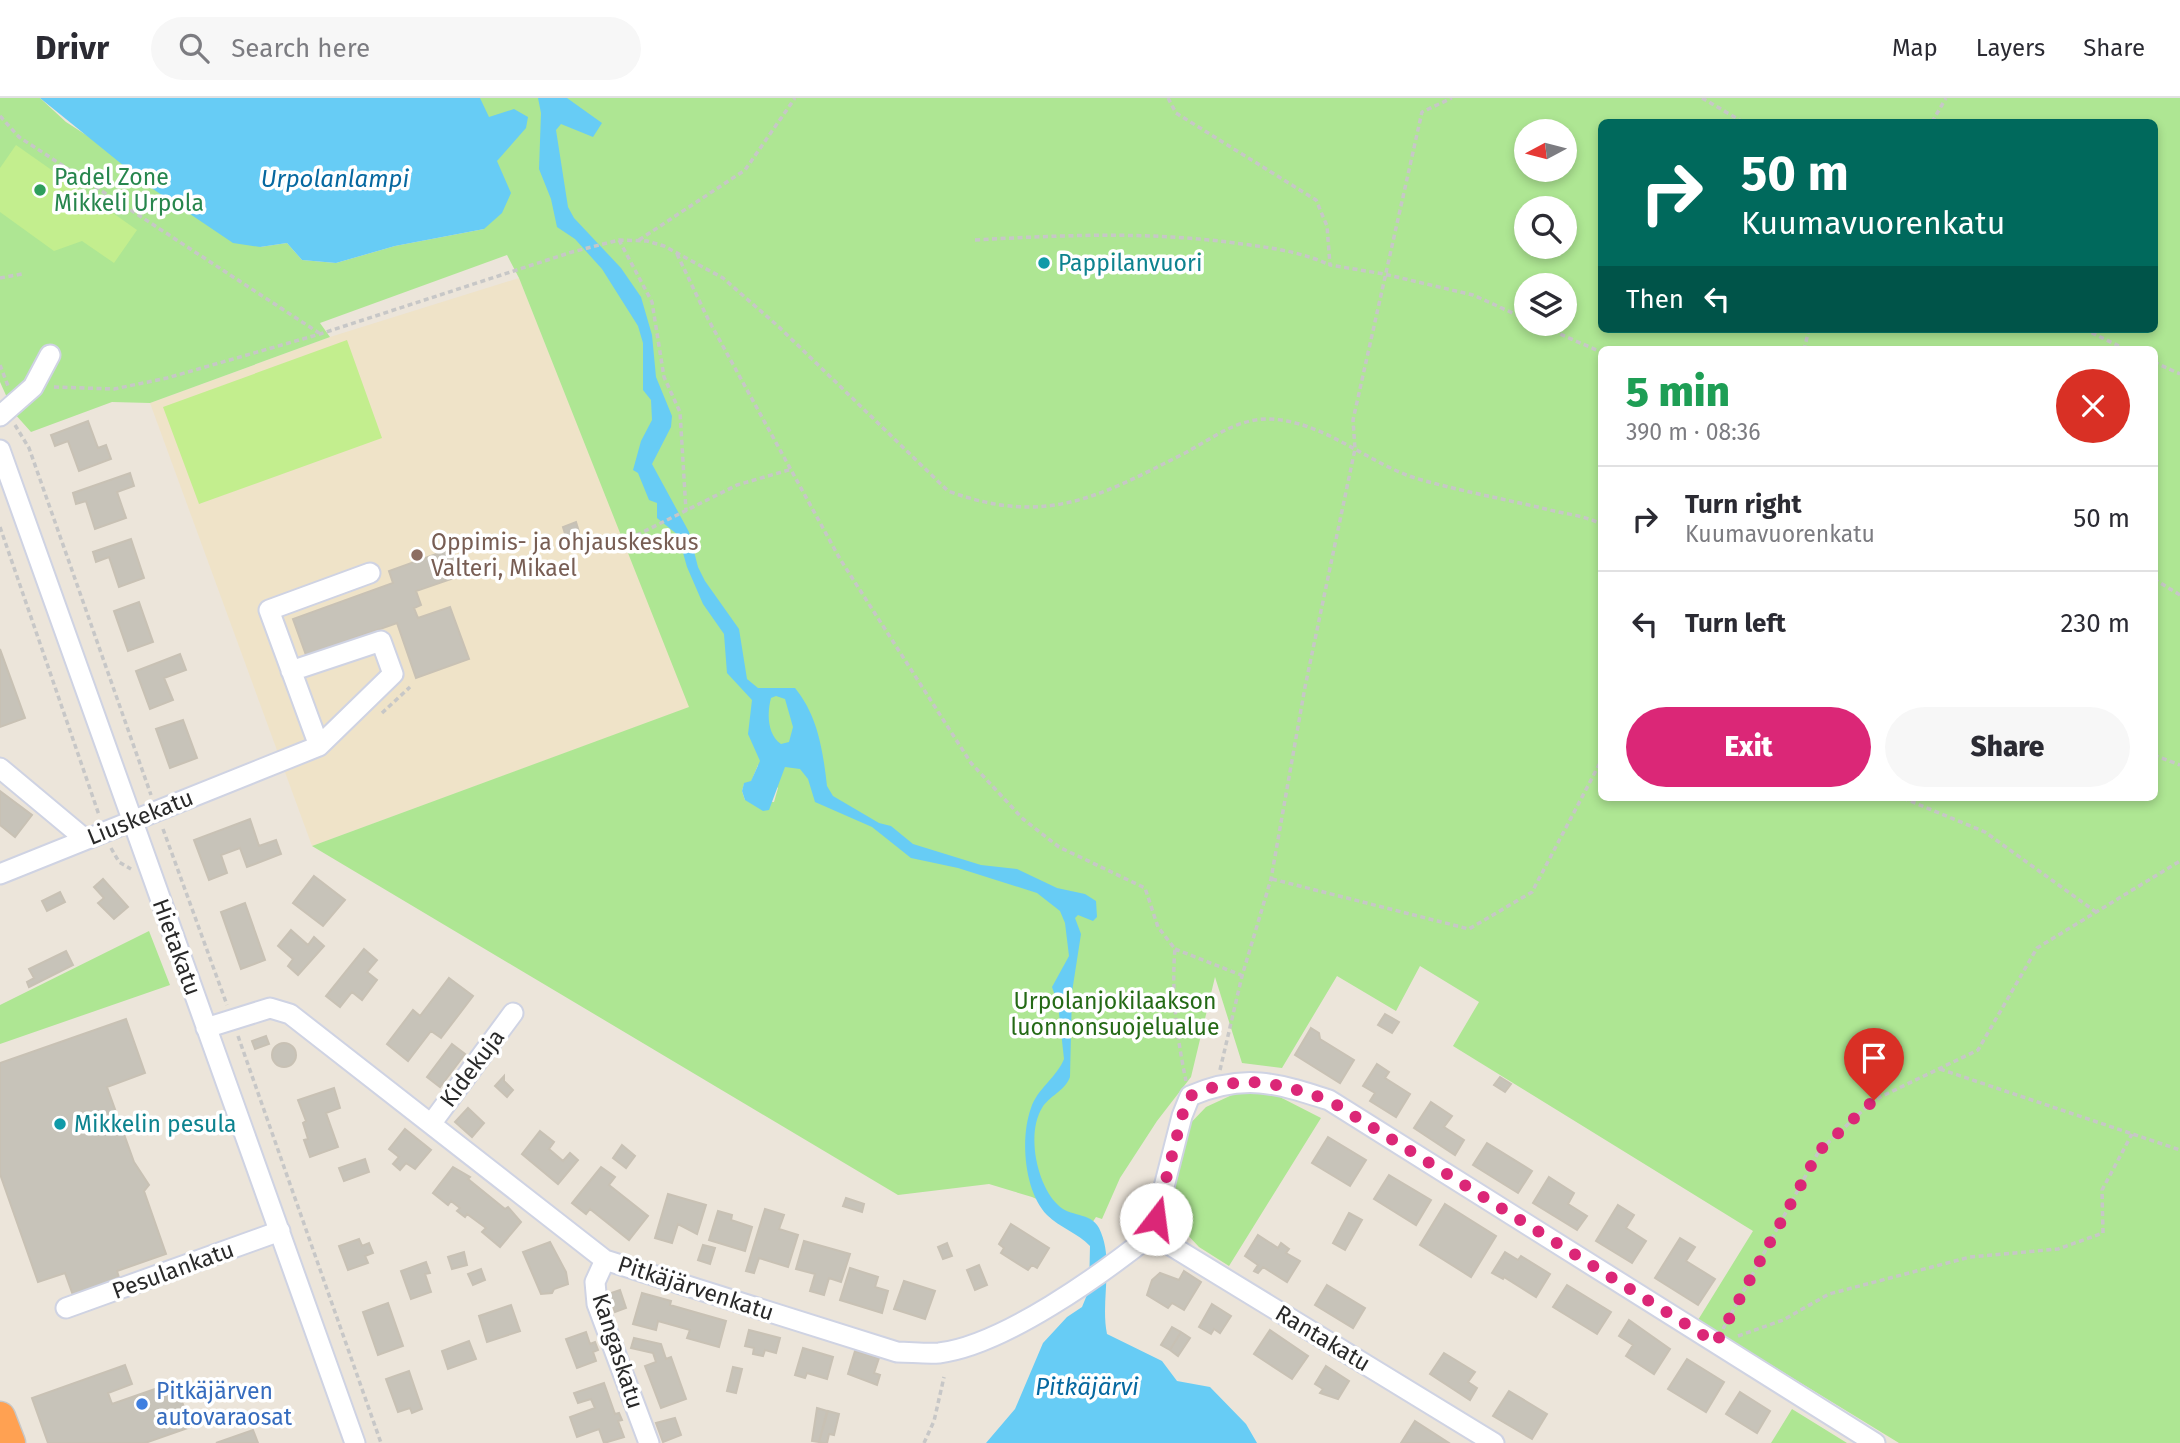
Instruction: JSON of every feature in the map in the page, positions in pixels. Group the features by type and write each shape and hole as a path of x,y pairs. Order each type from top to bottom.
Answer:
{"highway":[{"path":"0,1417 10,1443"}],"street":[{"path":"3,413 33,387 50,355"},
{"name":"Hietakatu","path":"0,450 355,1443"},
{"path":"291,671 381,641 393,674 319,746 291,671 269,610 370,573"},
{"name":"Liuskekatu","path":"0,874 319,746"},
{"path":"0,768 85,839"},
{"name":"Pitkäjärvenkatu","path":"206,1028 270,1008 290,1014 605,1259 897,1352 939,1353 986,1339 1080,1288 1152,1234"},
{"name":"Kidekuja","path":"431,1124 513,1013"},
{"path":"1152,1234 1182,1116 1190,1096 1216,1084 1251,1081 1279,1084 1329,1100 1875,1443"},
{"name":"Pesulankatu","path":"66,1308 280,1231"},
{"name":"Rantakatu","path":"1152,1234 1494,1443"},
{"name":"Kangaskatu","path":"605,1259 595,1282 597,1304 649,1443"}],"path":[{"path":"637,241 745,170 795,98"},
{"path":"1168,98 1176,113 1316,200 1327,226 1330,265"},
{"path":"1216,1084 1242,976 1271,879 1305,687 1355,449 1353,420 1422,112 1451,98"},
{"path":"1702,98 1737,119"},
{"path":"1934,119 1947,98"},
{"path":"0,116 19,137 320,334"},
{"path":"975,240 1111,233 1215,240 1301,252 1330,265 1384,274 1473,295 1514,314"},
{"path":"619,240 652,302 664,377 680,412 686,511"},
{"path":"33,387 114,389 167,378 320,334 572,252 619,240 637,241 664,246 723,278 779,327 948,491 983,504 1013,509 1046,508 1087,498 1186,452 1228,427 1266,419 1299,424 1413,477 1598,523"},
{"path":"676,252 708,319 840,559 971,764 1023,819 1059,847 1145,888 1158,927 1175,949 1242,976"},
{"path":"0,278 22,274"},
{"path":"2092,333 2119,346"},
{"path":"1564,336 1598,351"},
{"path":"2158,364 2180,374"},
{"path":"3,413 29,448 381,1443"},
{"path":"629,539 737,485 792,469"},
{"path":"0,527 104,831 119,862 127,869 173,855"},
{"path":"2158,581 2180,595"},
{"path":"2158,757 2180,765"},
{"path":"1271,879 1469,929 1532,892 1598,767"},
{"path":"1910,801 1985,832 2096,912"},
{"path":"1716,1343 1819,1151 1874,1100 1978,1049 2037,948 2180,861"},
{"path":"1175,949 1173,971 1180,1050 1190,1096"},
{"path":"1940,1068 2180,1150"},
{"path":"1716,1343 1783,1320 1829,1294 1970,1257 2058,1249 2103,1233 2102,1191 2132,1134"},
{"path":"924,1443 934,1421 944,1377"}],"shaded area":[{"name":"Oppimis- ja ohjauskeskus Valteri, Mikael","path":"519,278 690,707 312,846 150,403 330,337"}],"green space":[{"name":"Urpolanjokilaakson luonnonsuojelualue","path":"0,98 40,98 66,122 260,247 287,243 302,260 336,263 395,246 484,229 470,98 2180,98 2180,1443 1899,1443 1698,1320 1753,1231 1453,1046 1479,1002 1420,966 1396,1011 1337,976 1282,1068 1242,1063 1215,977 1191,1077 1157,1121 1120,1178 1102,1219 1096,1217 1092,1223 1032,1197 989,1184 898,1195 312,846 689,707 519,278 507,255 320,323 330,337 150,403 112,402 31,432 14,413 0,382","holes":["758,765 778,788 774,802 745,800 742,791 744,784 751,782"]},
{"name":"Padel Zone Mikkeli Urpola","path":"16,145 137,230 114,263 82,241 54,251 0,212 0,168"},
{"path":"347,340 382,438 199,504 163,407"},
{"path":"149,931 170,985 0,1044 0,1005"},
{"path":"1259,1091 1272,1093 1321,1118 1229,1266 1199,1247 1181,1228 1168,1199 1182,1132 1206,1107 1232,1095"},
{"path":"1792,1409 1847,1443 1771,1443"}],"water":[{"name":"Urpolanlampi","path":"40,98 480,98 489,117 514,109 528,117 526,128 497,161 511,193 502,213 484,229 395,246 336,263 302,260 287,243 260,247 233,243 150,187"},
{"name":"Pitkäjärvi","path":"538,98 567,98 602,123 593,137 561,124 556,130 568,207 574,218 621,268 641,297 652,335 656,377 672,416 671,427 652,464 689,532 698,567 705,581 739,629 747,679 758,688 795,688 814,722 827,786 833,796 879,823 891,826 913,844 981,865 1017,869 1057,888 1085,894 1096,901 1097,917 1093,921 1078,915 1075,918 1081,934 1072,992 1070,1077 1045,1104 1037,1119 1034,1145 1039,1172 1044,1185 1058,1205 1091,1219 1099,1228 1106,1253 1107,1334 1162,1361 1177,1381 1210,1387 1246,1424 1257,1443 986,1443 1015,1409 1043,1343 1067,1317 1082,1307 1089,1290 1090,1246 1052,1220 1039,1205 1029,1179 1025,1149 1028,1120 1034,1101 1064,1059 1058,1004 1052,987 1069,956 1065,923 1060,911 1037,893 958,868 911,858 872,827 815,802 808,779 800,769 785,767 769,810 763,811 745,800 742,791 744,783 751,781 760,761 748,734 752,700 727,673 724,634 703,604 687,567 678,535 657,518 657,503 649,500 638,473 633,470 641,441 652,420 651,400 643,390 643,343 638,326 602,269 575,239 557,227 551,199 539,169 541,113","holes":["776,696 785,699 793,727 789,742 781,744 773,735 769,710 771,698"]}],"building":[{"path":"88,421 98,448 106,445 111,459 79,471 68,441 55,446 51,435"},
{"path":"130,473 134,486 117,492 126,518 95,529 86,501 76,504 73,493"},
{"path":"576,522 579,532 566,537 563,527"},
{"path":"131,539 144,578 119,587 109,557 96,562 93,552"},
{"path":"450,549 460,576 416,591 421,605 414,608 418,618 450,607 469,659 416,678 397,623 306,655 293,619 393,583 389,571"},
{"path":"139,602 153,642 128,651 114,611"},
{"path":"0,649 25,718 0,727"},
{"path":"180,654 186,670 164,678 173,700 150,709 136,671"},
{"path":"183,720 197,758 170,768 156,729"},
{"path":"0,791 32,815 15,837 0,825"},
{"path":"250,819 259,846 276,840 281,854 247,867 240,848 221,855 227,873 209,880 194,840"},
{"path":"314,876 345,900 323,926 293,903"},
{"path":"103,879 128,907 114,919 98,903 104,898 94,887"},
{"path":"60,892 65,902 47,911 42,901"},
{"path":"245,903 265,960 241,969 221,912"},
{"path":"291,930 308,945 314,937 324,946 298,975 288,966 293,959 278,946"},
{"path":"364,949 377,960 367,972 377,980 362,1000 352,992 340,1007 326,996"},
{"path":"66,951 73,965 29,987 27,982 34,978 29,969"},
{"path":"449,978 473,996 441,1038 431,1031 408,1061 387,1044 413,1010 420,1016"},
{"path":"1385,1014 1399,1022 1392,1033 1378,1025"},
{"name":"Mikkelin pesula","path":"126,1019 145,1073 107,1087 134,1162 149,1185 144,1191 166,1254 117,1271 120,1281 74,1298 65,1273 38,1282 0,1174 0,1063"},
{"path":"1311,1028 1319,1033 1320,1039 1354,1060 1340,1083 1295,1055"},
{"path":"266,1036 269,1044 255,1049 252,1041"},
{"path":"284,1043 292,1047 296,1055 292,1063 284,1067 276,1063 272,1055 276,1047"},
{"path":"452,1044 465,1054 440,1087 427,1077"},
{"path":"1377,1064 1389,1072 1385,1078 1410,1094 1396,1117 1370,1101 1375,1093 1363,1086"},
{"path":"504,1076 504,1081 513,1090 507,1097 495,1086"},
{"path":"1500,1077 1511,1084 1505,1092 1494,1085"},
{"path":"334,1088 340,1108 326,1113 338,1147 310,1157 304,1140 308,1139 303,1123 306,1121 298,1100"},
{"path":"1431,1102 1452,1116 1444,1127 1464,1140 1455,1155 1414,1128"},
{"path":"468,1108 484,1123 472,1137 455,1122"},
{"path":"405,1129 431,1150 415,1169 406,1163 400,1170 393,1164 399,1157 389,1149"},
{"path":"540,1131 554,1142 549,1149 563,1161 570,1153 578,1160 558,1184 522,1154"},
{"path":"1328,1137 1366,1160 1350,1186 1312,1163"},
{"path":"1487,1143 1532,1171 1518,1193 1473,1165"},
{"path":"622,1145 635,1156 626,1168 613,1158"},
{"path":"365,1159 369,1172 344,1181 339,1168"},
{"path":"453,1167 470,1177 468,1179 505,1209 508,1207 521,1222 500,1247 482,1232 486,1228 467,1214 465,1217 457,1211 460,1208 451,1201 448,1205 433,1193"},
{"path":"601,1167 615,1177 609,1185 648,1216 629,1240 590,1209 586,1214 572,1203"},
{"path":"1389,1175 1431,1200 1416,1225 1374,1199"},
{"path":"1549,1177 1574,1193 1568,1204 1587,1216 1577,1230 1533,1203"},
{"path":"668,1194 706,1205 697,1234 678,1224 672,1243 655,1238"},
{"path":"846,1198 864,1204 862,1212 843,1206"},
{"path":"1445,1204 1496,1236 1471,1277 1420,1245"},
{"path":"1618,1205 1634,1215 1626,1228 1646,1241 1632,1263 1596,1241"},
{"path":"765,1209 784,1215 779,1229 798,1235 788,1267 759,1258 754,1273 746,1271"},
{"path":"718,1211 732,1215 731,1220 752,1227 745,1251 709,1240"},
{"path":"1349,1213 1362,1220 1345,1250 1333,1243"},
{"path":"1011,1224 1049,1248 1037,1268 1032,1265 1028,1270 1001,1253 1004,1248 999,1244"},
{"path":"1258,1235 1278,1248 1281,1243 1289,1249 1286,1253 1300,1261 1287,1282 1263,1267 1258,1273 1254,1271 1258,1265 1245,1256"},
{"path":"1680,1238 1695,1247 1686,1261 1715,1279 1698,1305 1655,1278"},
{"path":"359,1239 362,1246 369,1243 373,1253 365,1256 368,1263 348,1270 339,1246"},
{"path":"804,1241 850,1254 841,1282 829,1278 824,1295 810,1291 815,1274 796,1269"},
{"path":"550,1242 566,1272 568,1284 554,1289 552,1293 541,1294 523,1252"},
{"path":"947,1243 952,1256 943,1259 938,1247"},
{"path":"703,1245 715,1248 710,1264 698,1260"},
{"path":"464,1252 467,1265 452,1269 448,1257"},
{"path":"1505,1252 1518,1260 1521,1256 1550,1274 1536,1297 1504,1277 1503,1279 1492,1273"},
{"path":"426,1262 430,1273 425,1274 431,1292 411,1299 401,1271"},
{"path":"979,1265 987,1285 975,1290 967,1270"},
{"path":"850,1268 878,1277 875,1287 888,1291 882,1313 840,1300"},
{"path":"481,1269 485,1280 473,1285 468,1274"},
{"path":"1184,1271 1201,1282 1184,1310 1172,1303 1168,1308 1147,1295 1152,1280 1160,1273 1179,1280"},
{"path":"904,1281 935,1291 925,1319 894,1309"},
{"path":"1327,1285 1365,1308 1353,1328 1315,1305"},
{"path":"1567,1285 1611,1312 1597,1334 1553,1307"},
{"path":"620,1290 626,1308 615,1312 608,1294"},
{"path":"642,1293 671,1301 670,1305 726,1321 719,1347 687,1338 690,1330 658,1321 656,1330 633,1324"},
{"path":"388,1303 403,1346 378,1355 363,1312"},
{"path":"1212,1304 1231,1316 1220,1333 1214,1329 1211,1334 1199,1327"},
{"path":"511,1305 520,1331 487,1342 479,1316"},
{"path":"1629,1320 1670,1349 1654,1374 1626,1356 1633,1345 1619,1336"},
{"path":"1172,1327 1181,1332 1170,1350 1161,1345"},
{"path":"749,1330 780,1338 776,1353 765,1350 763,1356 753,1354 754,1348 745,1346"},
{"path":"1270,1330 1308,1356 1292,1379 1254,1354"},
{"path":"586,1332 590,1344 595,1342 598,1350 593,1352 596,1361 577,1368 566,1339"},
{"path":"1181,1332 1190,1338 1178,1356 1170,1350"},
{"path":"634,1338 661,1344 666,1359 671,1357 686,1399 661,1408 645,1366 656,1362 653,1353 631,1348"},
{"path":"469,1341 476,1359 448,1369 442,1351"},
{"path":"803,1348 833,1357 827,1379 807,1373 805,1378 795,1375"},
{"path":"855,1351 879,1358 874,1373 880,1375 877,1385 848,1374"},
{"path":"1444,1353 1475,1372 1468,1382 1477,1388 1470,1400 1430,1374"},
{"path":"1687,1359 1724,1382 1706,1412 1668,1389"},
{"path":"125,1365 132,1384 108,1393 112,1404 175,1382 191,1427 145,1443 48,1443 32,1398"},
{"path":"1326,1366 1349,1381 1338,1399 1320,1393 1323,1389 1315,1384"},
{"path":"733,1367 742,1369 736,1393 727,1391"},
{"path":"409,1371 422,1409 412,1413 410,1408 398,1412 386,1379"},
{"path":"604,1383 615,1414 619,1413 622,1420 618,1421 624,1437 604,1443 599,1429 577,1437 570,1417 595,1408 591,1399 578,1403 574,1393"},
{"path":"1509,1391 1547,1414 1532,1439 1493,1416"},
{"path":"1740,1392 1770,1411 1757,1433 1726,1414"},
{"path":"817,1408 827,1411 819,1442 812,1441"},
{"path":"828,1411 839,1414 834,1435 829,1434 827,1443 822,1443 819,1442"},
{"path":"675,1418 681,1435 663,1442 656,1423"},
{"path":"1415,1421 1449,1443 1401,1443"},
{"path":"253,1430 258,1443 216,1443"}],"place":[{"name":"Padel Zone Mikkeli Urpola","path":"40,190"},
{"name":"Pappilanvuori","path":"1044,263"},
{"name":"Oppimis- ja ohjauskeskus Valteri, Mikael","path":"417,555"},
{"name":"Mikkelin pesula","path":"60,1124"},
{"name":"Pitkäjärven autovaraosat","path":"142,1404"}],"route":[{"path":"1156,1219 1182,1116 1190,1096 1216,1084 1251,1081 1279,1084 1329,1100 1716,1343 1819,1151 1874,1100"}]}
